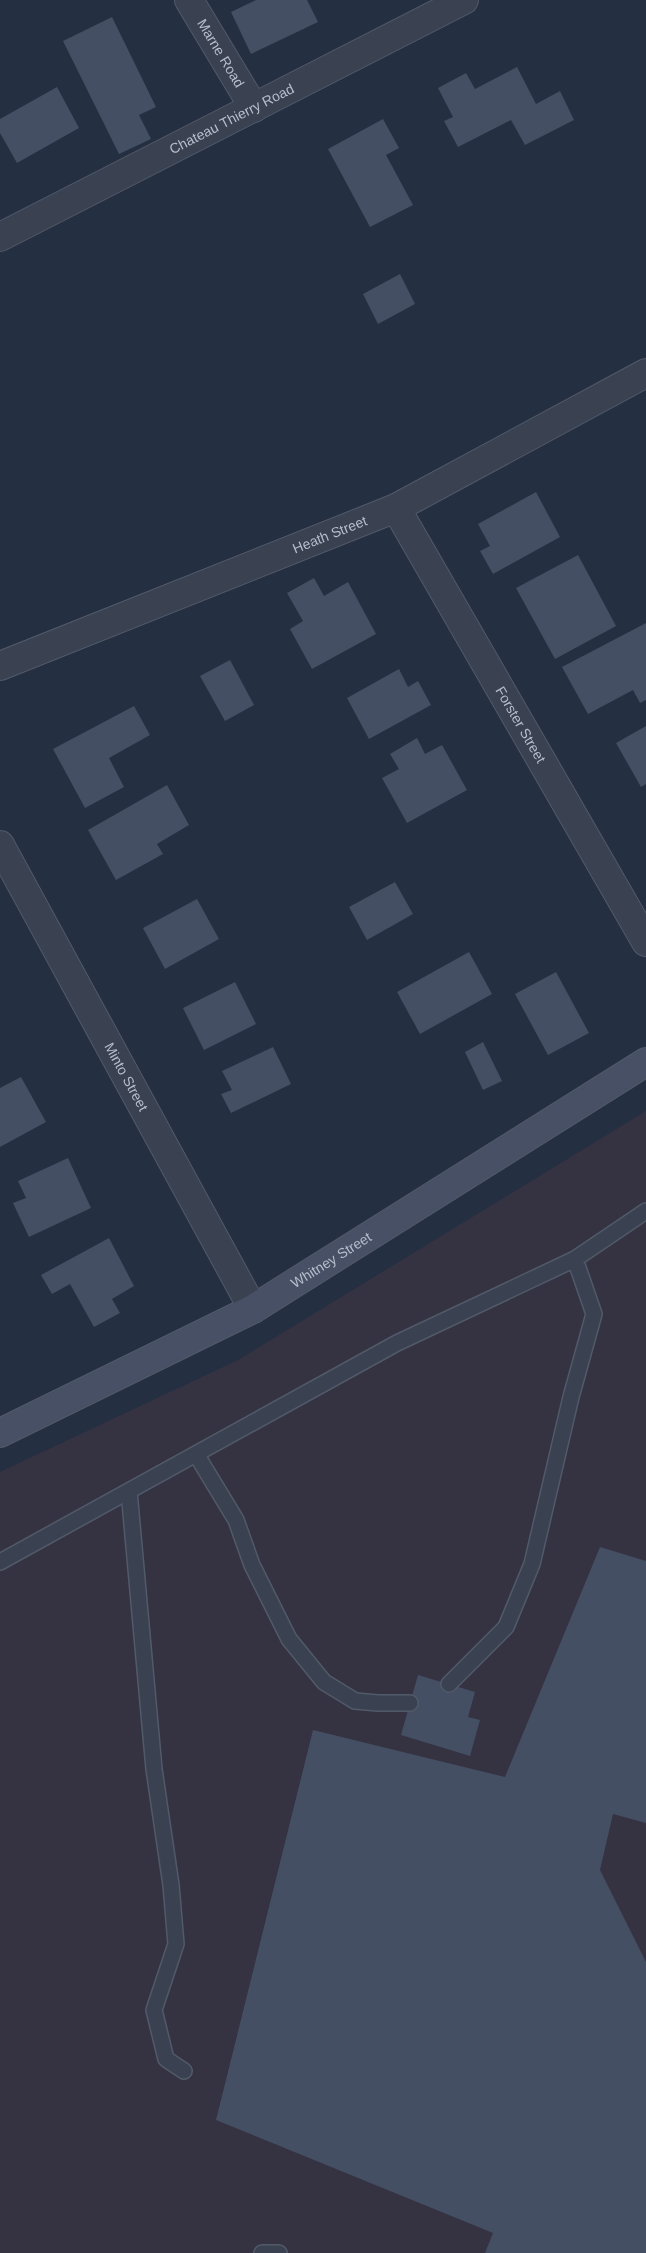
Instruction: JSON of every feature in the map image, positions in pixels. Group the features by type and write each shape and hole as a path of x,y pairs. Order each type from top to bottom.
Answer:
{"street":[{"name":"Marne Road","path":"190,0 254,108"},
{"name":"Chateau Thierry Road","path":"0,237 464,0"},
{"name":"Heath Street","path":"0,666 396,508 646,373"},
{"name":"Forster Street","path":"396,508 646,942"},
{"name":"Minto Street","path":"0,845 253,1309"},
{"name":"Whitney Street","path":"0,1433 253,1309 646,1062"}],"lane":[{"path":"0,1562 397,1343 575,1259 646,1211"},
{"path":"449,1684 506,1627 532,1564 571,1397 594,1314 575,1259"},
{"path":"196,1454 236,1520 252,1565 290,1639 324,1682 355,1701 378,1704 410,1703"},
{"path":"129,1491 154,1768 171,1885 176,1944 154,2010 166,2059 184,2071"},
{"path":"262,2253 279,2253"}],"shaded area":[{"path":"646,1111 646,2253 0,2253 0,1472 238,1360"}],"building":[{"path":"256,0 307,0 318,22 251,54 231,12"},
{"path":"112,17 156,107 139,115 151,139 119,154 63,41"},
{"path":"517,67 536,104 560,91 574,120 525,145 511,120 458,147 444,121 453,117 438,88 466,73 475,89"},
{"path":"57,87 79,128 17,163 0,133 0,119"},
{"path":"383,119 399,148 386,155 413,205 370,227 328,149"},
{"path":"400,274 415,304 378,324 363,294"},
{"path":"536,492 560,537 493,574 480,551 490,546 478,524"},
{"path":"578,555 616,626 555,659 516,588"},
{"path":"314,578 324,596 348,582 376,634 312,669 290,629 303,621 287,593"},
{"path":"646,623 646,700 640,703 633,690 588,714 562,667"},
{"path":"230,660 254,705 225,721 200,676"},
{"path":"399,669 408,687 418,681 431,705 369,739 347,698"},
{"path":"134,706 150,735 109,758 124,787 85,808 53,749"},
{"path":"646,726 646,784 641,787 616,743"},
{"path":"417,738 425,754 442,745 467,790 407,823 382,778 399,769 390,754"},
{"path":"167,785 189,825 157,844 163,854 116,880 88,830"},
{"path":"395,882 413,914 367,940 349,907"},
{"path":"197,899 219,939 165,969 143,928"},
{"path":"469,952 492,994 420,1034 397,992"},
{"path":"556,972 589,1033 548,1055 515,994"},
{"path":"235,982 256,1024 204,1050 183,1008"},
{"path":"483,1042 502,1081 483,1090 465,1052"},
{"path":"273,1047 291,1084 231,1113 221,1094 232,1090 222,1071"},
{"path":"21,1077 46,1122 0,1147 0,1088"},
{"path":"68,1158 91,1208 29,1237 13,1203 26,1198 18,1181"},
{"path":"109,1238 134,1286 112,1299 120,1313 94,1327 70,1284 52,1294 41,1275"},
{"path":"600,1547 646,1561 646,1823 613,1814 600,1870 646,1962 646,2253 485,2253 493,2233 216,2120 313,1730 505,1777"},
{"path":"418,1675 475,1692 468,1717 480,1720 470,1756 401,1735"}]}
